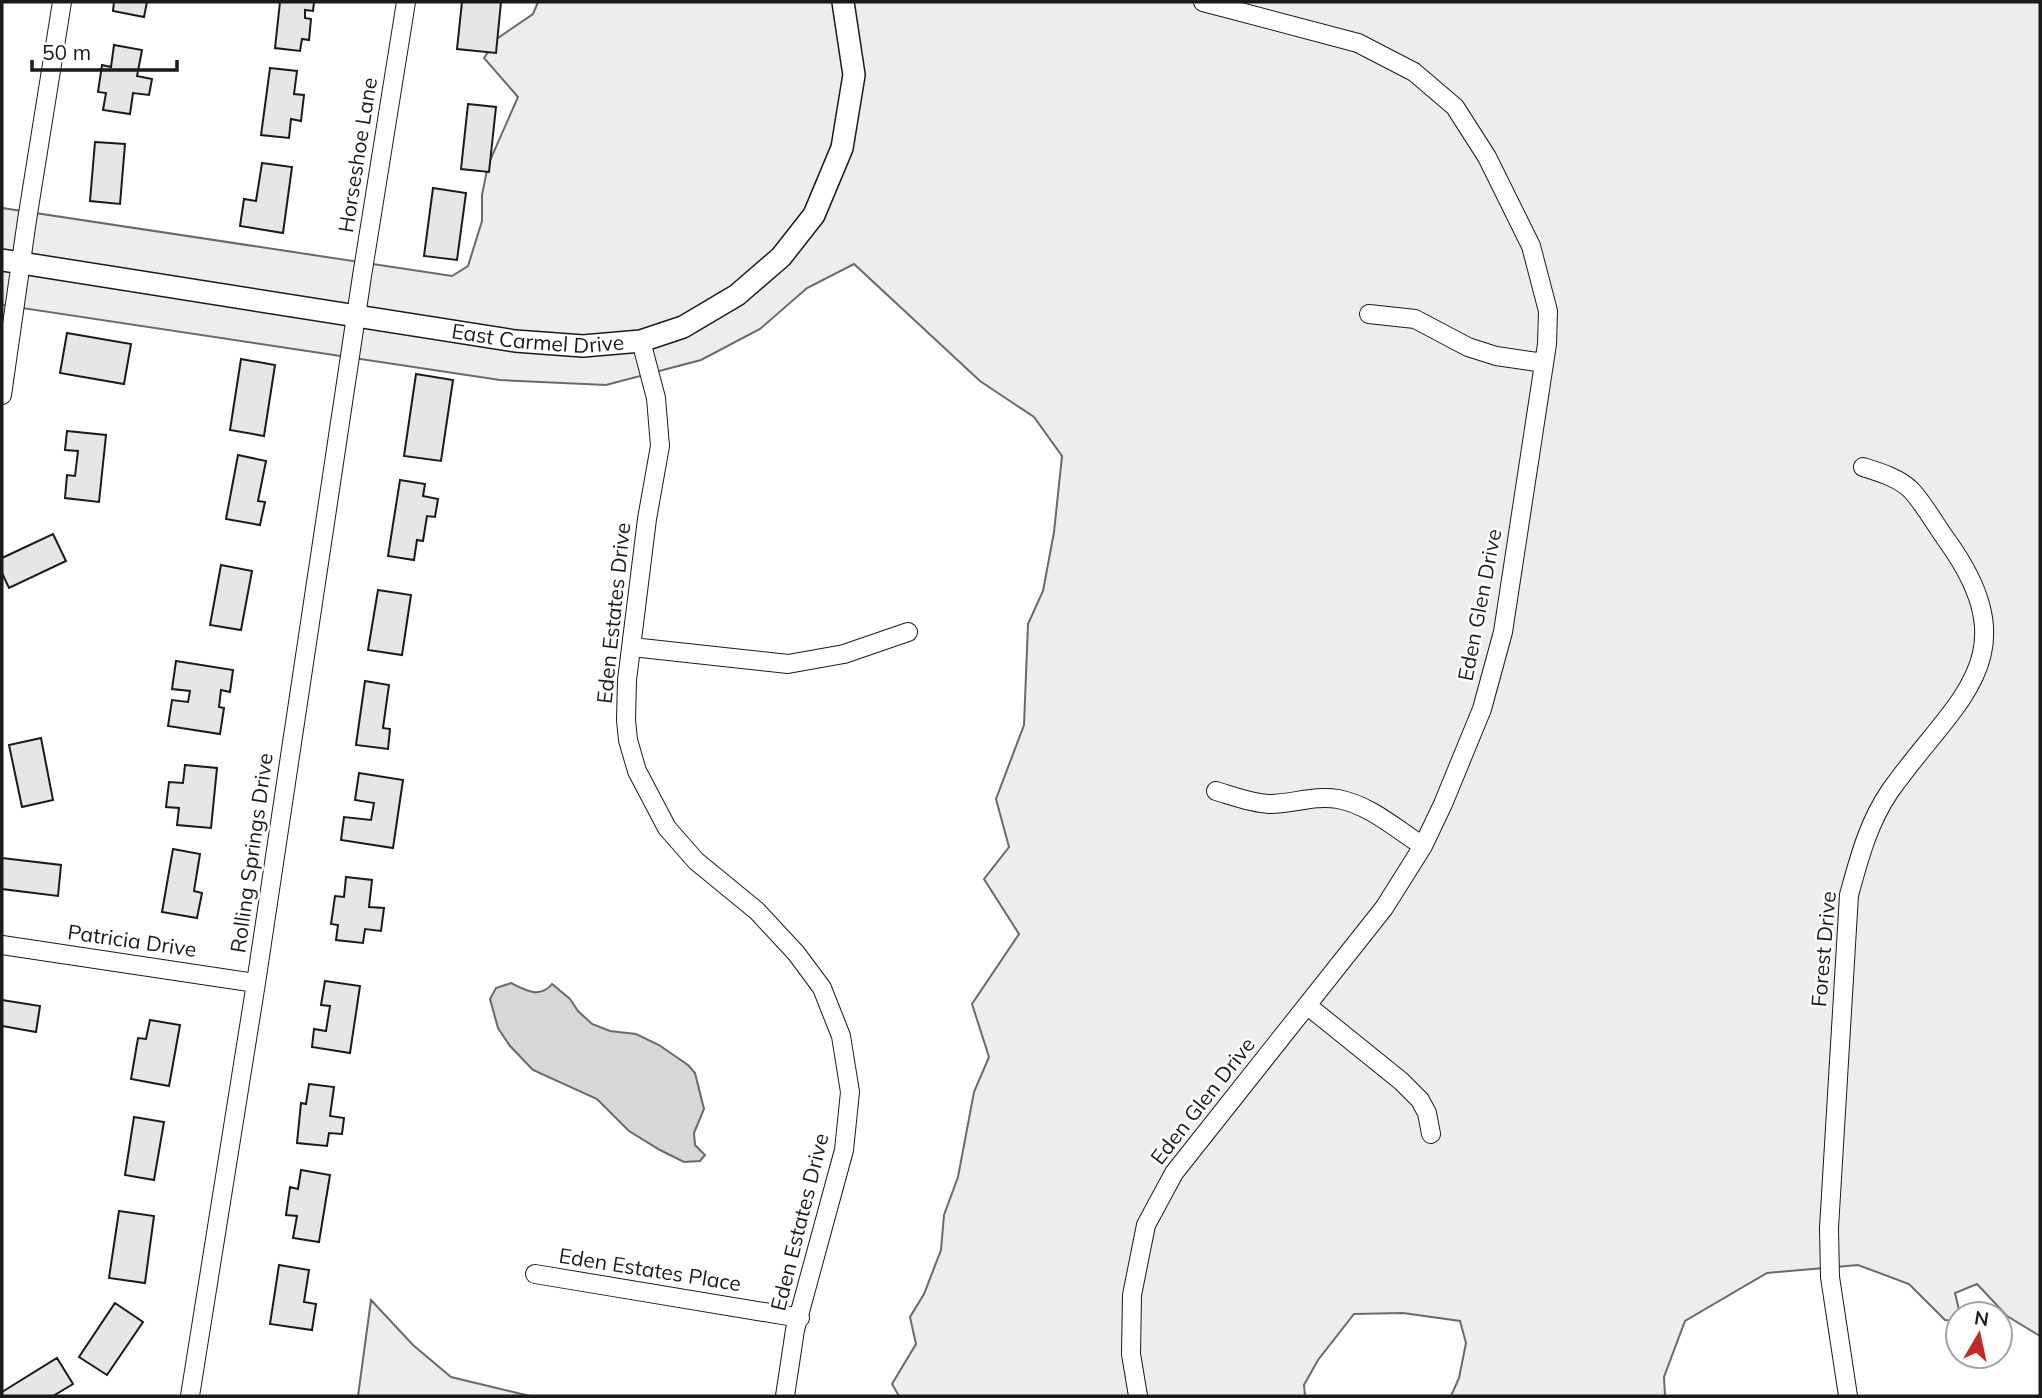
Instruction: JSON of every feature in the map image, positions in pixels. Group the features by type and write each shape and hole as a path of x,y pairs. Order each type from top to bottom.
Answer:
{"street":[{"path":"2,395 11,261 62,2"},
{"name":"Horseshoe Lane","path":"357,316 407,2"},
{"name":"East Carmel Drive","path":"11,261 515,341 583,346 641,341 683,327 737,295 781,257 814,215 842,148 854,75 843,2"},
{"name":"Eden Glen Drive","path":"1138,1396 1130,1354 1132,1295 1146,1225 1174,1173 1384,908 1423,846 1482,709 1503,632 1544,363 1548,311 1531,246 1487,157 1455,107 1414,72 1358,43 1203,2"},
{"path":"1369,314 1415,319 1468,347 1496,356 1544,363"},
{"name":"Rolling Springs Drive","path":"190,1396 256,983 357,316"},
{"name":"Eden Estates Drive","path":"641,341 656,398 660,446 647,519 626,680 628,740 637,771 667,828 696,860 757,911 796,953 822,988 841,1036 850,1092 844,1150 796,1330 785,1396"},
{"name":"Forest Drive","path":"1848,1396 1830,1277 1829,1228 1849,895 1863,843 1888,793 1964,698 1978,669 1984,633 1982,604 1975,587 1960,559 1910,489 1886,474 1863,467"},
{"path":"632,647 788,664 844,654 908,632"},
{"path":"1216,791 1270,804 1313,798 1350,802 1367,809 1423,846"},
{"name":"Patricia Drive","path":"2,945 256,983"},
{"path":"1308,1006 1401,1081 1420,1100 1427,1113 1431,1134"},
{"name":"Eden Estates Place","path":"535,1274 800,1318"}],"shaded area":[{"path":"538,2 2040,2 2040,1336 2014,1320 2014,1300 1992,1300 1977,1284 1955,1293 1957,1300 1944,1300 1944,1319 1909,1284 1858,1265 1767,1273 1685,1321 1664,1377 1665,1396 1451,1396 1459,1378 1466,1343 1460,1321 1403,1313 1354,1314 1318,1360 1304,1385 1305,1396 899,1396 892,1384 916,1344 910,1317 924,1294 941,1250 944,1215 958,1177 974,1092 989,1057 972,1004 1019,934 984,879 1009,847 996,799 1024,725 1028,624 1043,591 1054,532 1062,456 1034,417 980,381 854,264 807,288 760,329 701,360 606,385 500,380 2,305 2,208 452,276 468,266 482,221 482,195 488,165 518,97 484,58 498,38 533,14"},
{"path":"511,983 537,992 552,984 570,999 592,1024 610,1031 636,1034 659,1045 688,1065 695,1073 704,1109 694,1133 695,1145 705,1155 700,1161 684,1162 660,1150 629,1131 597,1099 533,1070 510,1046 498,1028 490,999 496,988"},
{"path":"371,1300 413,1345 451,1377 530,1396 358,1396"}],"building":[{"path":"114,2 147,2 144,17 113,11"},
{"path":"280,2 314,2 313,11 305,10 305,18 311,19 309,40 302,39 300,51 275,48"},
{"path":"462,2 501,2 496,53 457,49"},
{"path":"114,45 142,50 137,76 152,79 149,95 133,93 130,114 103,110 106,93 98,92 102,65 111,67"},
{"path":"270,68 297,71 294,94 304,95 301,121 291,119 289,138 261,135"},
{"path":"468,104 496,107 489,172 461,169"},
{"path":"95,142 125,144 120,204 90,201"},
{"path":"262,163 292,167 283,233 240,226 244,199 256,201"},
{"path":"433,188 466,193 457,260 424,256"},
{"path":"67,333 131,344 124,384 60,373"},
{"path":"241,359 275,365 264,436 230,430"},
{"path":"416,374 453,380 441,461 404,456"},
{"path":"67,431 106,435 99,502 65,498 67,475 75,476 78,451 65,450"},
{"path":"238,455 266,461 258,501 265,502 260,525 226,519"},
{"path":"400,480 425,484 423,496 438,499 435,517 427,516 423,541 417,540 414,560 388,556"},
{"path":"53,534 66,561 9,588 2,573 2,558"},
{"path":"221,565 252,571 241,630 210,625"},
{"path":"378,590 411,595 402,655 368,650"},
{"path":"176,661 233,670 230,692 221,690 219,707 224,708 220,734 168,726 172,700 188,702 190,691 172,689"},
{"path":"365,681 389,685 383,728 390,729 388,749 356,745"},
{"path":"41,738 53,800 22,807 9,745"},
{"path":"185,765 217,768 211,828 177,825 179,808 166,807 169,782 183,783"},
{"path":"359,773 403,780 393,848 341,840 344,817 371,820 374,803 355,800"},
{"path":"173,849 200,854 194,891 202,893 197,918 162,912"},
{"path":"2,858 61,865 58,896 2,889"},
{"path":"346,877 372,880 369,907 384,908 381,931 365,929 363,943 336,940 338,925 331,924 335,896 344,897"},
{"path":"325,981 360,986 350,1053 312,1047 314,1029 326,1031 330,1006 321,1005"},
{"path":"2,1000 40,1006 36,1032 2,1026"},
{"path":"150,1020 180,1025 169,1086 131,1079 138,1038 146,1039"},
{"path":"309,1084 334,1087 330,1116 344,1118 342,1134 329,1133 327,1146 297,1143 301,1103 306,1104"},
{"path":"134,1117 164,1122 154,1180 125,1175"},
{"path":"301,1170 330,1175 319,1242 293,1238 297,1216 286,1215 290,1187 298,1189"},
{"path":"119,1211 154,1216 145,1283 109,1278"},
{"path":"279,1265 309,1270 304,1302 316,1304 312,1330 270,1324"},
{"path":"115,1303 143,1322 107,1375 79,1357"},
{"path":"57,1358 73,1384 53,1396 2,1396 2,1392"}]}
